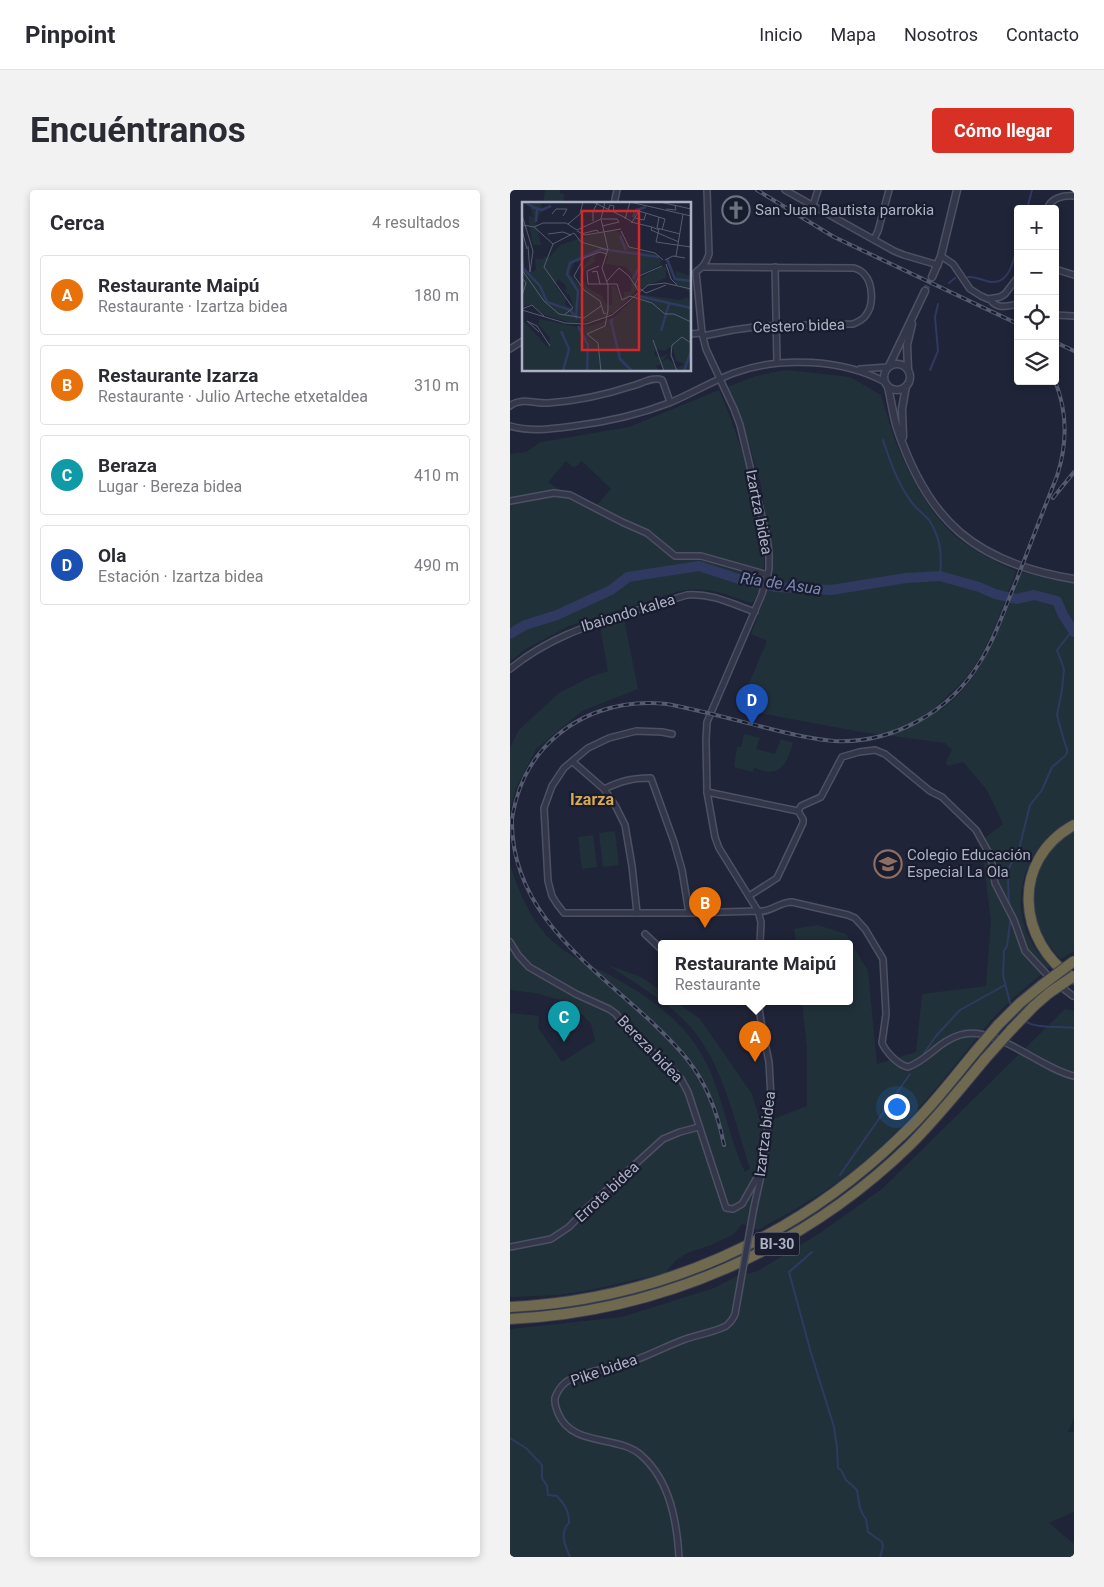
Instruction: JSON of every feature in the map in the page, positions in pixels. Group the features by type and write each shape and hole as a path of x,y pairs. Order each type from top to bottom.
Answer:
{"highway":[{"path":"1074,825 1058,836 1037,862 1030,883 1028,898 1031,921 1041,944 1062,970 1074,978"},
{"name":"BI-30","path":"510,1307 587,1298 653,1283 704,1265 742,1248 802,1215 837,1191 887,1150 929,1107 975,1052 1020,1003 1074,962"},
{"name":"BI-30","path":"510,1319 582,1312 656,1294 717,1273 778,1243 809,1225 844,1201 895,1158 938,1115 985,1059 1034,1006 1074,978"}],"street":[{"path":"691,274 703,267 709,254 707,190"},
{"path":"785,190 904,256 938,265"},
{"path":"813,204 818,190"},
{"path":"874,239 889,190"},
{"path":"932,277 938,265 956,190"},
{"path":"1048,205 1054,200 1065,196 1074,196"},
{"path":"940,256 953,264 970,288 981,296 990,299 998,306 1014,305"},
{"name":"Cestero bidea","path":"691,334 776,326 853,324 860,322 870,308 870,284 865,274 854,268 703,267"},
{"path":"775,267 777,363"},
{"path":"1059,271 1074,275"},
{"name":"Izartza bidea","path":"696,272 702,334 706,349 740,425 759,500 769,552 767,576 762,594 707,722 706,740 707,792 716,842 758,911 761,922 760,940"},
{"path":"990,299 1005,294 1014,282"},
{"path":"925,291 884,374 897,427 912,467 935,506 960,533 976,545 1011,564 1050,575 1074,579"},
{"path":"903,444 902,409 906,386 910,380 907,345 914,314"},
{"path":"1059,315 1074,316"},
{"path":"510,349 522,341"},
{"path":"510,426 541,431 615,419 670,402 746,369 777,363 804,363 868,369 898,363 908,370"},
{"path":"855,369 870,374 895,390 906,386"},
{"path":"510,406 518,401 541,403 579,399 630,387 656,378 662,380 670,402"},
{"path":"510,501 554,493 570,495 647,533 675,556 701,556 767,576"},
{"name":"Ibaiondo kalea","path":"510,669 544,646 576,630 687,595 697,594 714,597 755,612"},
{"path":"672,734 636,731 609,738 588,748 564,768 552,786 544,808 548,881 552,896 564,913 689,914 765,912 792,902 848,915 861,924 880,952 885,966 886,1014 882,1043 888,1052 904,1067 913,1066 926,1058 949,1038 969,1033 979,1033 1010,1044 1048,1067 1074,1076"},
{"path":"798,811 801,806 821,797 842,757 875,750 885,754 930,791 942,797 976,830 991,857 995,883 1014,920 1025,951 1052,980 1073,996"},
{"path":"573,762 604,790 625,824 637,913"},
{"path":"604,790 618,782 635,778 651,778 682,870 689,914"},
{"path":"707,792 798,811 803,819 803,823 777,878 749,896"},
{"path":"645,934 658,946"},
{"name":"Bereza bidea","path":"510,942 518,955 529,966 576,994 616,1014 634,1036 667,1064 681,1079 688,1092 726,1208 733,1209 742,1204 763,1167"},
{"name":"Izartza bidea","path":"754,1207 763,1167 771,1087 769,1062 759,1005"},
{"name":"Errota bidea","path":"510,1247 551,1239 569,1227 587,1208 663,1139 698,1127"},
{"name":"Pike bidea","path":"679,1557 676,1531 667,1492 648,1461 633,1449 590,1439 572,1431 560,1419 555,1406 555,1399 560,1388 566,1382 628,1362 682,1340 725,1326 732,1321 735,1314 754,1207"}],"shaded area":[{"path":"545,190 560,190 560,193 564,194 563,202 543,202"},
{"path":"786,370 850,377 881,395 894,438 905,464 925,500 941,522 960,540 987,557 1016,571 985,648 963,681 936,707 941,710 957,697 981,665 991,647 1022,572 1074,583 1074,819 1060,826 1039,848 1030,861 1021,890 1021,906 1025,928 1041,957 1050,967 1013,998 992,1019 938,1086 908,1120 876,1151 847,1175 794,1210 758,1230 742,1224 734,1234 711,1245 687,1253 675,1261 665,1273 586,1291 559,1295 510,1297 510,1013 539,1016 538,1028 562,1062 595,1041 591,1024 571,1003 535,993 510,990 510,863 518,888 537,924 545,934 571,955 615,978 645,997 664,1011 689,1036 700,1051 715,1084 745,1172 750,1168 732,1108 717,1069 708,1051 683,1019 666,1005 681,1005 700,1019 752,1094 761,1124 807,1106 807,1049 802,1005 853,1005 853,946 868,971 877,1064 916,1052 922,994 986,986 991,921 981,841 1003,824 987,790 963,762 947,766 946,762 952,750 945,743 861,732 738,709 767,641 751,634 766,595 758,592 751,603 708,590 680,591 569,626 524,650 510,662 510,454 526,452 541,442 629,427 719,390 741,449 757,508 764,551 762,577 770,579 772,572 771,532 767,527 761,485 739,412 727,387 756,376","holes":["566,461 574,468 582,461 611,489 596,506 563,492 548,482"]},
{"path":"624,619 638,689 582,711 536,749 516,788 510,810 510,747 519,730 559,693 590,677 608,671 600,627"},
{"path":"744,734 760,738 756,749 775,754 781,739 793,743 788,757 781,767 771,772 756,768 753,769 753,772 734,767 737,747 741,747"},
{"path":"1074,830 1074,951 1061,959 1040,930 1032,904 1032,890 1042,863 1049,851 1057,841"},
{"path":"615,831 619,865 603,867 599,833"},
{"path":"593,835 597,867 582,869 578,837"},
{"path":"818,925 846,934 850,940 796,940 794,929"},
{"path":"608,965 641,977 658,989 658,999"},
{"path":"1065,1009 1074,1011 1074,1418 1068,1432 1074,1432 1074,1512 1049,1523 1074,1544 1074,1557 510,1557 510,1329 622,1317 714,1288 737,1276 758,1271 820,1233 883,1188"}],"waterway":[{"path":"1028,205 1032,190"},
{"path":"968,277 991,282 1003,279 1011,268 1016,250"},
{"path":"949,283 955,278"},
{"path":"930,370 938,351 935,317 938,304"},
{"path":"883,440 901,486 912,503 929,520 936,533 941,554 940,576"},
{"name":"Ría de Asua","path":"510,634 525,625 557,615 611,590 628,577 699,566 745,581 776,587 831,590 906,578 940,576 1016,599 1034,595 1057,601 1074,632"},
{"path":"1009,907 1009,868 1019,849 1030,805 1042,790 1052,767 1067,753 1057,715 1064,669 1057,650 1072,631"},
{"path":"1011,916 1007,946 1004,951 1003,975 1012,1007"},
{"path":"924,1053 936,1036 960,1010 1005,985"},
{"path":"1025,1021 1035,1025 1074,1028"},
{"path":"840,1175 910,1074"},
{"path":"812,1252 789,1272 834,1427 838,1468 846,1480 857,1490 860,1508 866,1519 868,1532 882,1542 883,1547 880,1557"},
{"path":"510,1438 526,1448 542,1465 542,1478 547,1486 548,1495 557,1496 566,1508 569,1523 564,1531 564,1539 570,1557"}],"tunnel":[{"path":"925,291 932,277"}],"railway":[{"path":"757,190 834,237 1014,322"},
{"path":"1059,344 1074,351"},
{"path":"724,1145 711,1100 687,1059 662,1032 576,954 551,925 530,894 516,859 512,819 523,781 532,764 544,748 557,736 585,717 616,706 650,703 667,704 789,734 834,741 856,741 898,731 936,710 953,696 967,680 986,652 1000,622 1057,476 1063,453 1065,429 1062,405 1056,385"},
{"path":"1053,498 1074,472"}],"place":[{"name":"San Juan Bautista parrokia","path":"736,210"},
{"name":"Ola","path":"752,725"},
{"name":"Colegio Educación Especial La Ola","path":"888,864"},
{"name":"Restaurante Izarza","path":"705,928"},
{"name":"Beraza","path":"564,1042"},
{"name":"Restaurante Maipú","path":"755,1062"}],"district":[{"name":"Izarza","path":"592,799"}]}
